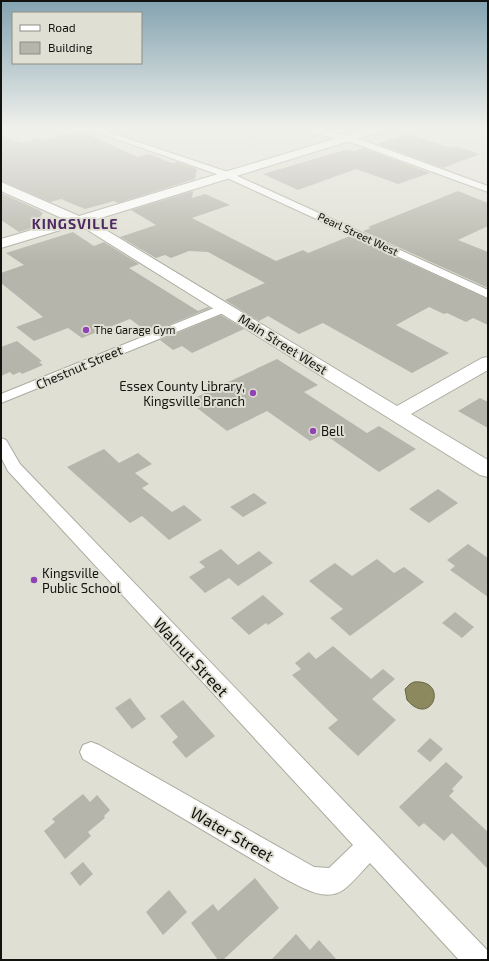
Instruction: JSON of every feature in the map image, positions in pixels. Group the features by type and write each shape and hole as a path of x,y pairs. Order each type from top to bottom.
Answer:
{"main road":[{"path":"1,244 228,174"},
{"name":"Main Street West","path":"1,186 91,226 488,470"},
{"path":"397,414 488,362"}],"street":[{"name":"Pearl Street West","path":"228,174 488,294"},
{"path":"445,174 488,189"},
{"name":"Chestnut Street","path":"1,399 224,308"},
{"name":"Walnut Street","path":"1,443 14,467 369,847 477,960"},
{"name":"Water Street","path":"91,752 243,841 312,879 334,881 369,847"}],"shaded area":[{"path":"414,682 425,683 432,688 434,694 433,701 430,706 424,709 416,707 407,700 405,689"}],"building":[{"path":"1,174 196,174 195,179 118,203 114,201 85,209 61,199 50,202 1,181"},
{"path":"264,174 343,174 298,190"},
{"path":"370,174 428,174 398,184"},
{"path":"193,191 192,198 205,194 230,205 192,218 276,261 303,250 308,253 350,236 488,299 488,325 473,318 466,322 447,313 444,314 429,307 396,325 449,353 412,373 323,323 299,334 268,316 259,321 225,300 265,283 208,252 189,251 171,258 165,255 156,258 120,237 156,225 131,210"},
{"path":"458,191 488,203 488,226 458,240 488,252 488,288 363,231 371,228 368,227"},
{"path":"1,193 43,213 32,228 19,232 1,220"},
{"path":"73,232 94,246 104,242 139,264 129,268 198,311 208,307 210,308 149,333 130,319 82,338 68,328 34,341 16,327 43,317 1,283 1,273 24,265 6,253"},
{"path":"221,315 244,329 192,353 182,346 173,350 160,340"},
{"path":"17,341 42,361 39,362 43,365 22,374 20,372 13,375 10,372 1,376 1,347"},
{"path":"277,359 318,385 304,392 367,433 379,426 416,449 379,472 324,434 310,441 267,411 227,431 188,401"},
{"path":"480,398 488,402 488,428 458,411"},
{"path":"104,449 119,463 138,453 152,464 135,473 149,484 142,488 172,512 184,505 202,520 169,540 142,516 130,523 67,467"},
{"path":"438,489 458,503 429,523 409,509"},
{"path":"254,493 267,503 243,517 230,507"},
{"path":"468,544 488,558 488,597 450,570 455,566 447,560"},
{"path":"221,549 238,565 259,551 273,563 238,586 229,578 205,593 189,577 205,567 199,562"},
{"path":"377,559 394,573 404,567 424,582 350,636 330,618 343,609 309,581 335,563 352,576"},
{"path":"263,595 284,614 268,625 266,623 249,635 231,618"},
{"path":"455,612 474,627 462,638 442,623"},
{"path":"333,646 371,679 383,669 395,679 372,699 396,720 358,756 328,728 338,720 292,675 301,669 295,663 309,652 316,659"},
{"path":"130,698 146,719 132,729 115,708"},
{"path":"183,700 215,736 186,758 172,742 178,737 160,716"},
{"path":"430,738 443,749 430,762 417,751"},
{"path":"446,762 463,777 452,789 454,791 449,796 488,832 488,869 452,833 444,841 424,823 419,827 399,807"},
{"path":"83,794 90,802 97,795 110,810 104,816 105,818 88,832 91,836 65,859 44,831 55,822 52,819"},
{"path":"83,862 93,874 80,886 70,873"},
{"path":"255,878 279,908 223,960 218,960 191,923 213,904 218,911"},
{"path":"169,890 187,912 163,935 146,912"},
{"path":"296,934 310,950 319,940 337,960 271,960"}],"place":[{"name":"The Garage Gym","path":"86,330"},
{"name":"Essex County Library, Kingsville Branch","path":"253,393"},
{"name":"Bell","path":"313,431"},
{"name":"Kingsville Public School","path":"34,580"}],"district":[{"name":"KINGSVILLE","path":"75,224"}]}
